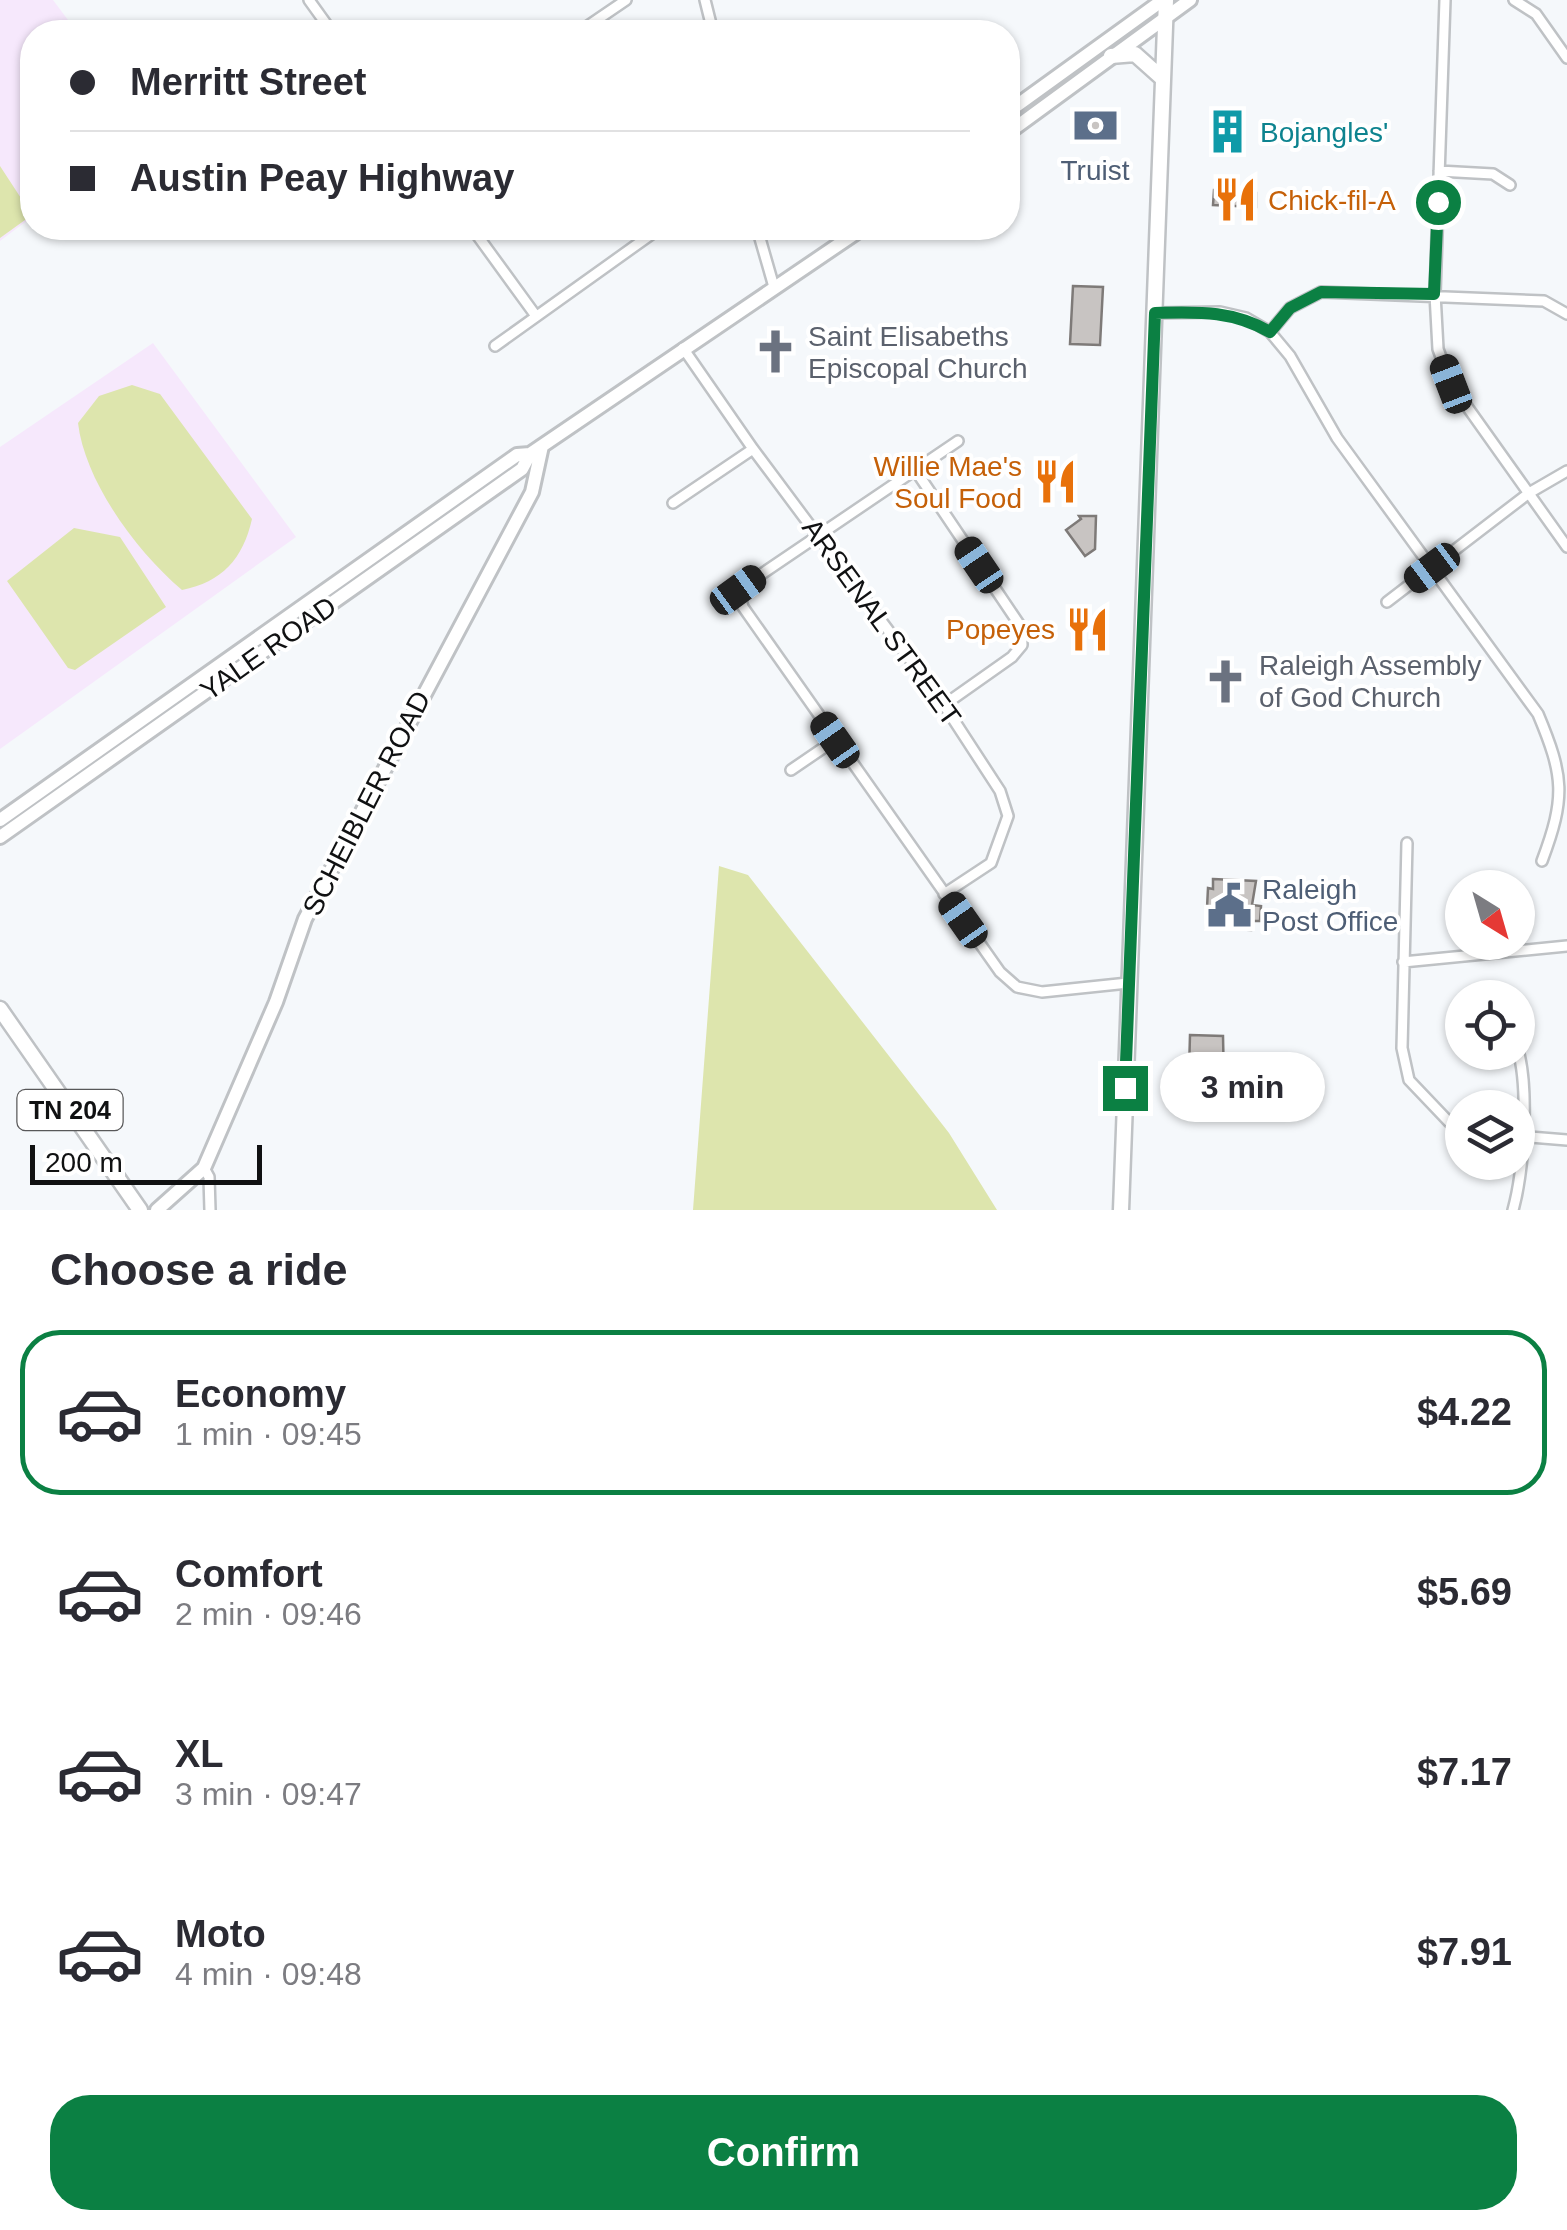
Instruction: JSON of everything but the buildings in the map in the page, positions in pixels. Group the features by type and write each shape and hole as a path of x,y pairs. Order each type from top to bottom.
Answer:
{"main road":[{"path":"1121,1210 1165,0"},
{"path":"1020,103 1165,0"},
{"path":"1020,125 1190,0"},
{"path":"1111,56 1135,54 1163,80"},
{"name":"YALE ROAD","path":"0,836 522,469 536,450 845,240"},
{"name":"YALE ROAD","path":"0,820 517,455 536,450"},
{"name":"SCHEIBLER ROAD","path":"157,1210 204,1168 276,1002 305,919 532,492 536,450"},
{"name":"TN 204","path":"0,1009 140,1210"}],"street":[{"path":"597,20 626,0"},
{"path":"1445,0 1434,294 1438,349 1451,384 1567,546"},
{"path":"1514,0 1536,14 1567,58"},
{"path":"1439,171 1493,174 1510,185"},
{"path":"484,240 536,316"},
{"path":"496,346 643,240"},
{"path":"761,240 774,287"},
{"path":"1270,332 1290,308 1321,292 1434,294 1544,302 1567,314"},
{"path":"1155,313 1220,312 1246,318 1270,332 1290,356 1337,438 1538,714 1562,759 1554,829 1542,860"},
{"name":"ARSENAL STREET","path":"683,348 944,706 1000,791 1008,816 991,863 944,894"},
{"path":"958,442 738,590 743,606 1000,972 1017,987 1042,992 1128,982"},
{"path":"673,503 753,449"},
{"path":"1387,602 1528,493 1567,470"},
{"path":"916,471 1021,628 1022,645 1012,658 944,706"},
{"path":"791,770 835,740"},
{"path":"1406,844 1402,1048 1409,1080 1445,1119"},
{"path":"1403,962 1567,946"},
{"path":"1535,1137 1567,1140"},
{"path":"204,1168 209,1177 210,1210"},
{"path":"1513,1210 1515,1180"}],"shaded area":[{"path":"0,0 53,0 68,20 20,20 20,226 0,241"},
{"path":"153,343 296,537 0,749 0,447"}],"green space":[{"path":"0,166 20,197 20,224 0,238"},
{"path":"132,385 160,394 252,519 243,546 229,566 209,581 182,590 131,536 102,492 83,446 78,423 99,396"},
{"path":"74,528 120,537 166,607 75,670 68,668 7,581"},
{"path":"719,866 748,875 949,1133 997,1210 693,1210"}],"place":[{"name":"Truist","path":"1095,125"},
{"name":"Bojangles'","path":"1227,132"},
{"name":"Chick-fil-A","path":"1235,200"},
{"name":"Saint Elisabeths Episcopal Church","path":"775,352"},
{"name":"Willie Mae's Soul Food","path":"1055,482"},
{"name":"Popeyes","path":"1088,629"},
{"name":"Raleigh Assembly of God Church","path":"1226,681"},
{"name":"Raleigh Post Office","path":"1229,905"}],"route":[{"path":"1125,1088 1155,313 1220,312 1246,318 1270,332 1290,308 1321,292 1434,294 1438,202"}]}
